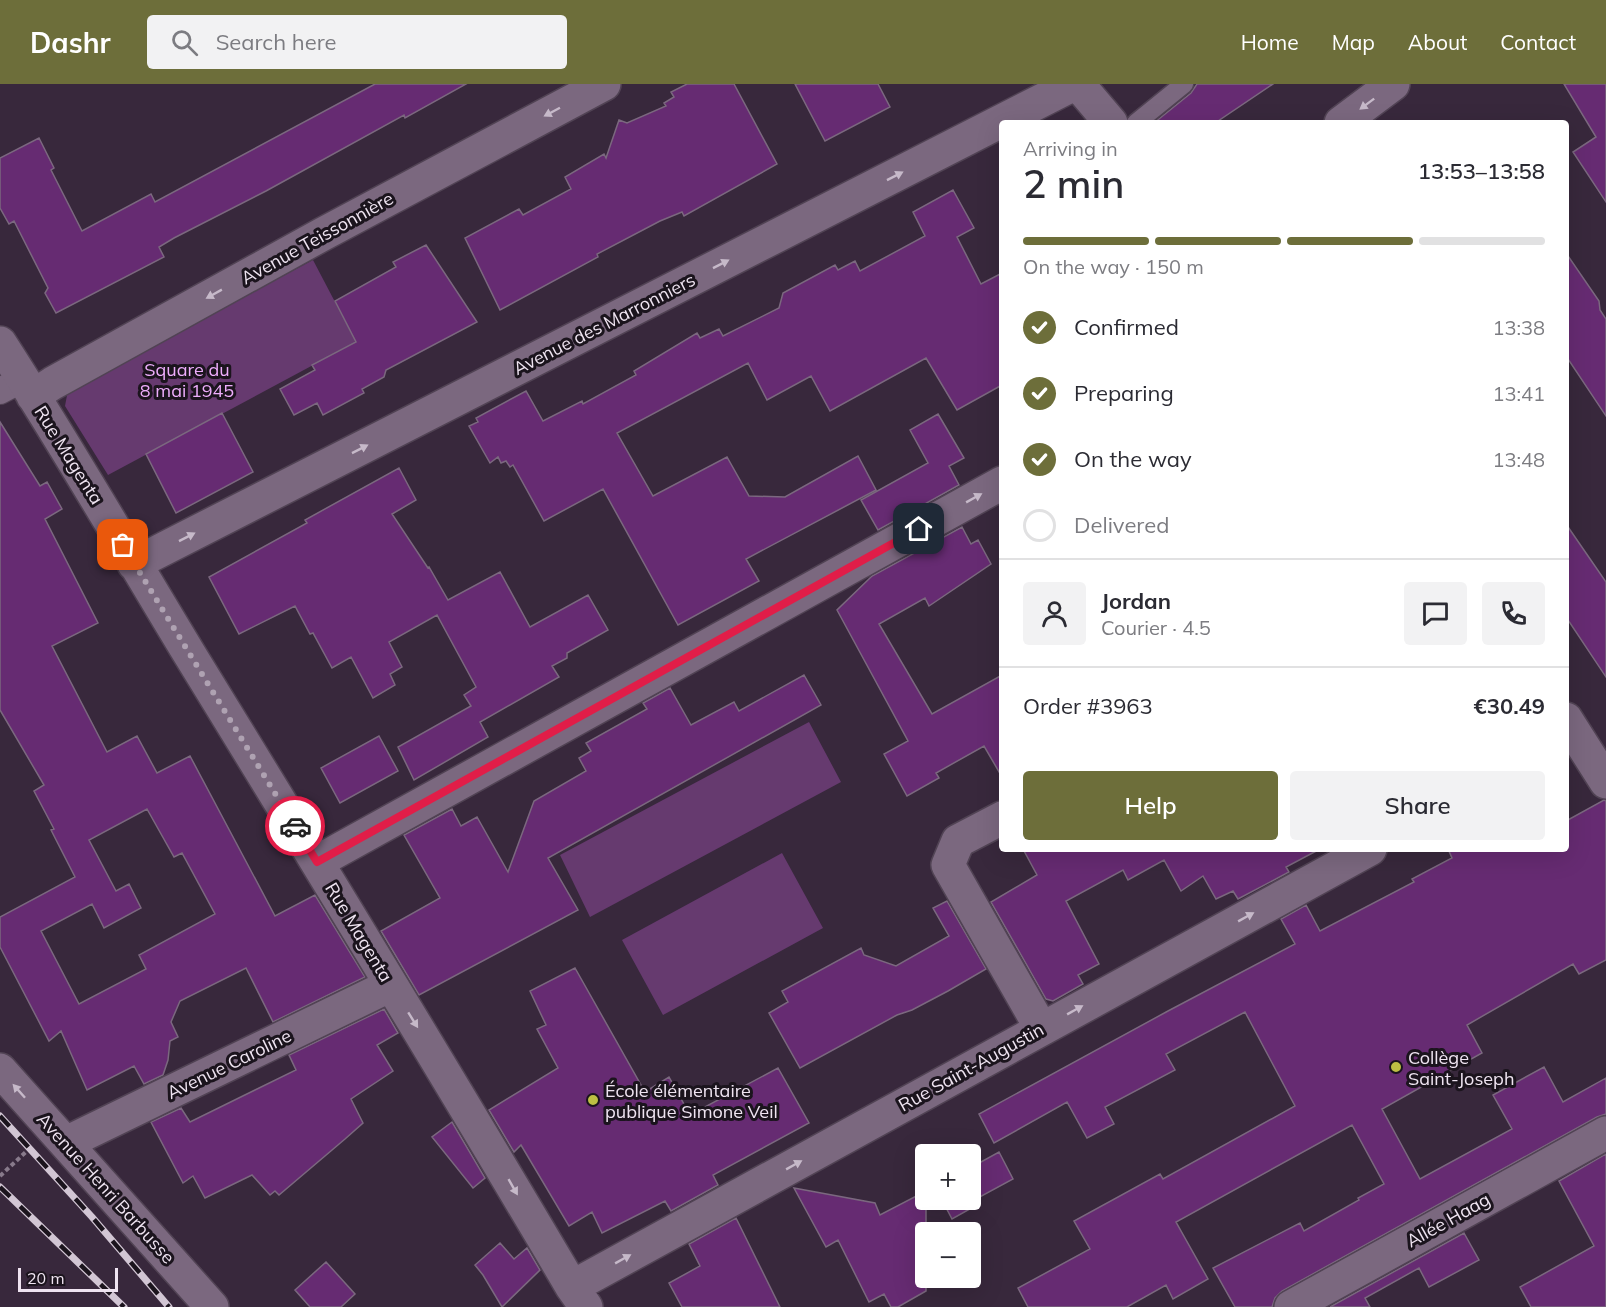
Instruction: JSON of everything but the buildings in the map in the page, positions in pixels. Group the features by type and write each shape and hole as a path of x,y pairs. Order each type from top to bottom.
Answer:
{"street":[{"name":"Avenue Teissonnière","path":"19,389 53,383 323,234 604,84"},
{"path":"1076,84 1108,120"},
{"name":"Avenue des Marronniers","path":"1005,120 1076,84"},
{"path":"1345,120 1393,84"},
{"name":"Avenue des Marronniers","path":"134,564 999,123"},
{"name":"Rue Magenta","path":"0,343 19,389 67,449 134,564 472,1117 579,1297"},
{"path":"317,862 999,485"},
{"path":"1570,732 1606,782"},
{"path":"999,820 958,841 948,865 1041,1028"},
{"name":"Rue Saint-Augustin","path":"579,1297 1041,1028 1364,852"},
{"name":"Avenue Caroline","path":"66,1143 391,986"},
{"name":"Avenue Henri Barbusse","path":"0,1070 212,1307"},
{"name":"Allée Haag","path":"1291,1307 1606,1133"}],"lane":[{"path":"1140,120 1184,84"}],"path":[{"path":"0,1176 30,1149"}],"green space":[{"name":"Square du 8 mai 1945","path":"313,260 356,342 108,475 65,406 68,390"},
{"path":"809,722 841,782 590,917 560,855"},
{"path":"782,853 823,928 663,1015 622,940"}],"railway":[{"path":"0,1116 92,1217 169,1307"},
{"path":"0,1187 124,1307"}],"way so far":[{"path":"123,545 295,826"}],"place":[{"name":"Collège Saint-Joseph","path":"1396,1067"},
{"name":"École élémentaire publique Simone Veil","path":"593,1100"}],"route":[{"path":"295,826 317,862 919,529"}]}
